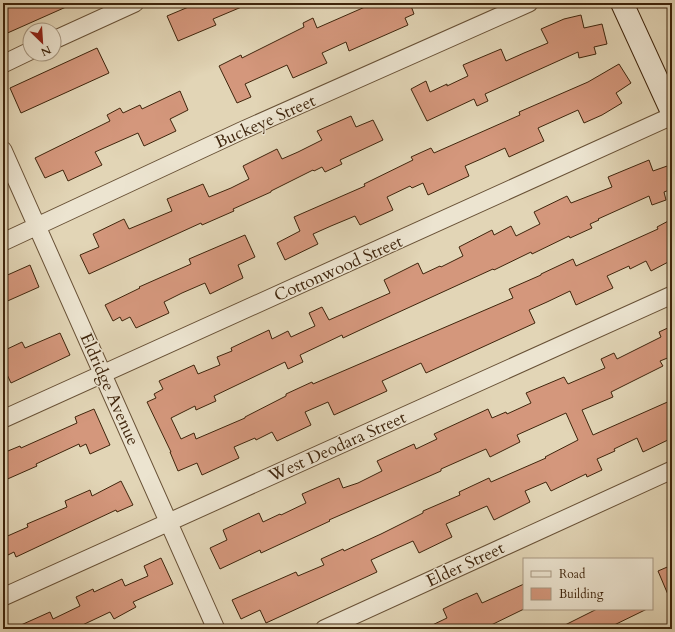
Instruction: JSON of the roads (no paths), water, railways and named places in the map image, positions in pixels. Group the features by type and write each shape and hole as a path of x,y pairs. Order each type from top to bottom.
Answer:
{"street":[{"path":"62,36 135,3"},
{"name":"Buckeye Street","path":"3,242 241,131 529,3"},
{"path":"622,3 672,112"},
{"path":"3,64 22,55"},
{"name":"Cottonwood Street","path":"3,419 672,116"},
{"name":"Eldridge Avenue","path":"3,150 216,629"},
{"name":"West Deodara Street","path":"3,597 672,295"},
{"name":"Elder Street","path":"324,629 672,470"}]}
